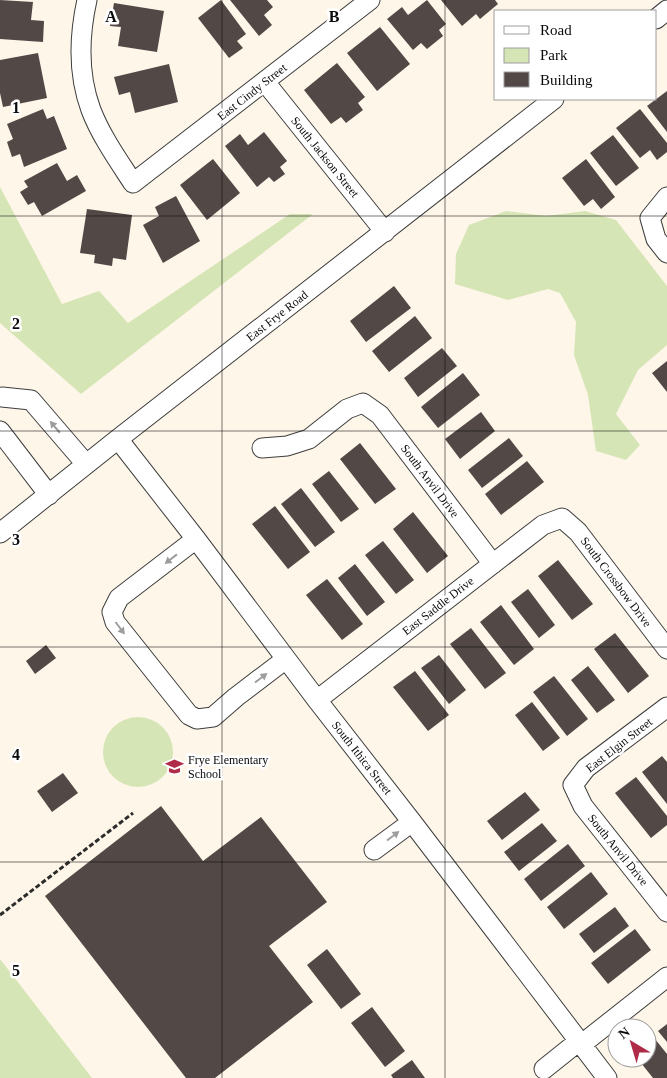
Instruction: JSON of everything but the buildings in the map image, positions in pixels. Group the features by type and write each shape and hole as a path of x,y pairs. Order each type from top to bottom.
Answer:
{"street":[{"name":"East Cindy Street","path":"87,0 82,20 81,68 91,109 110,146 133,183 370,0"},
{"path":"657,18 667,10"},
{"name":"South Jackson Street","path":"265,82 385,232"},
{"name":"East Frye Road","path":"0,533 553,100"},
{"path":"667,197 650,218 656,239 667,253"},
{"path":"1,398 32,400 86,464"},
{"name":"South Anvil Drive","path":"262,448 287,446 309,439 347,409 363,403 380,415 493,564"},
{"path":"0,431 49,495"},
{"name":"South Ithica Street","path":"118,439 607,1078"},
{"name":"East Saddle Drive","path":"317,700 543,525 562,518"},
{"name":"South Crossbow Drive","path":"562,518 578,532 667,648"},
{"path":"196,539 119,598 112,612 115,622 189,715 197,719 213,718 236,697 286,659"},
{"name":"East Elgin Street","path":"573,785 586,768 667,707"},
{"name":"South Anvil Drive","path":"573,785 583,806 667,912"},
{"path":"374,850 412,822"},
{"path":"544,1069 667,977"}],"path":[{"path":"0,915 133,814"}],"green space":[{"path":"0,187 62,304 99,291 128,323 290,214 313,214 81,394 0,323"},
{"path":"506,211 546,216 585,211 616,220 667,286 667,345 638,370 616,414 640,445 626,460 596,451 588,395 574,355 576,322 560,293 548,289 508,300 455,284 456,254 469,225"},
{"path":"138,717 151,720 163,727 170,739 173,752 170,765 163,777 151,784 138,787 125,784 113,777 106,765 103,752 106,739 113,727 125,720"},
{"path":"0,959 92,1078 0,1078"}],"place":[{"name":"Frye Elementary School","path":"174,767"}]}
